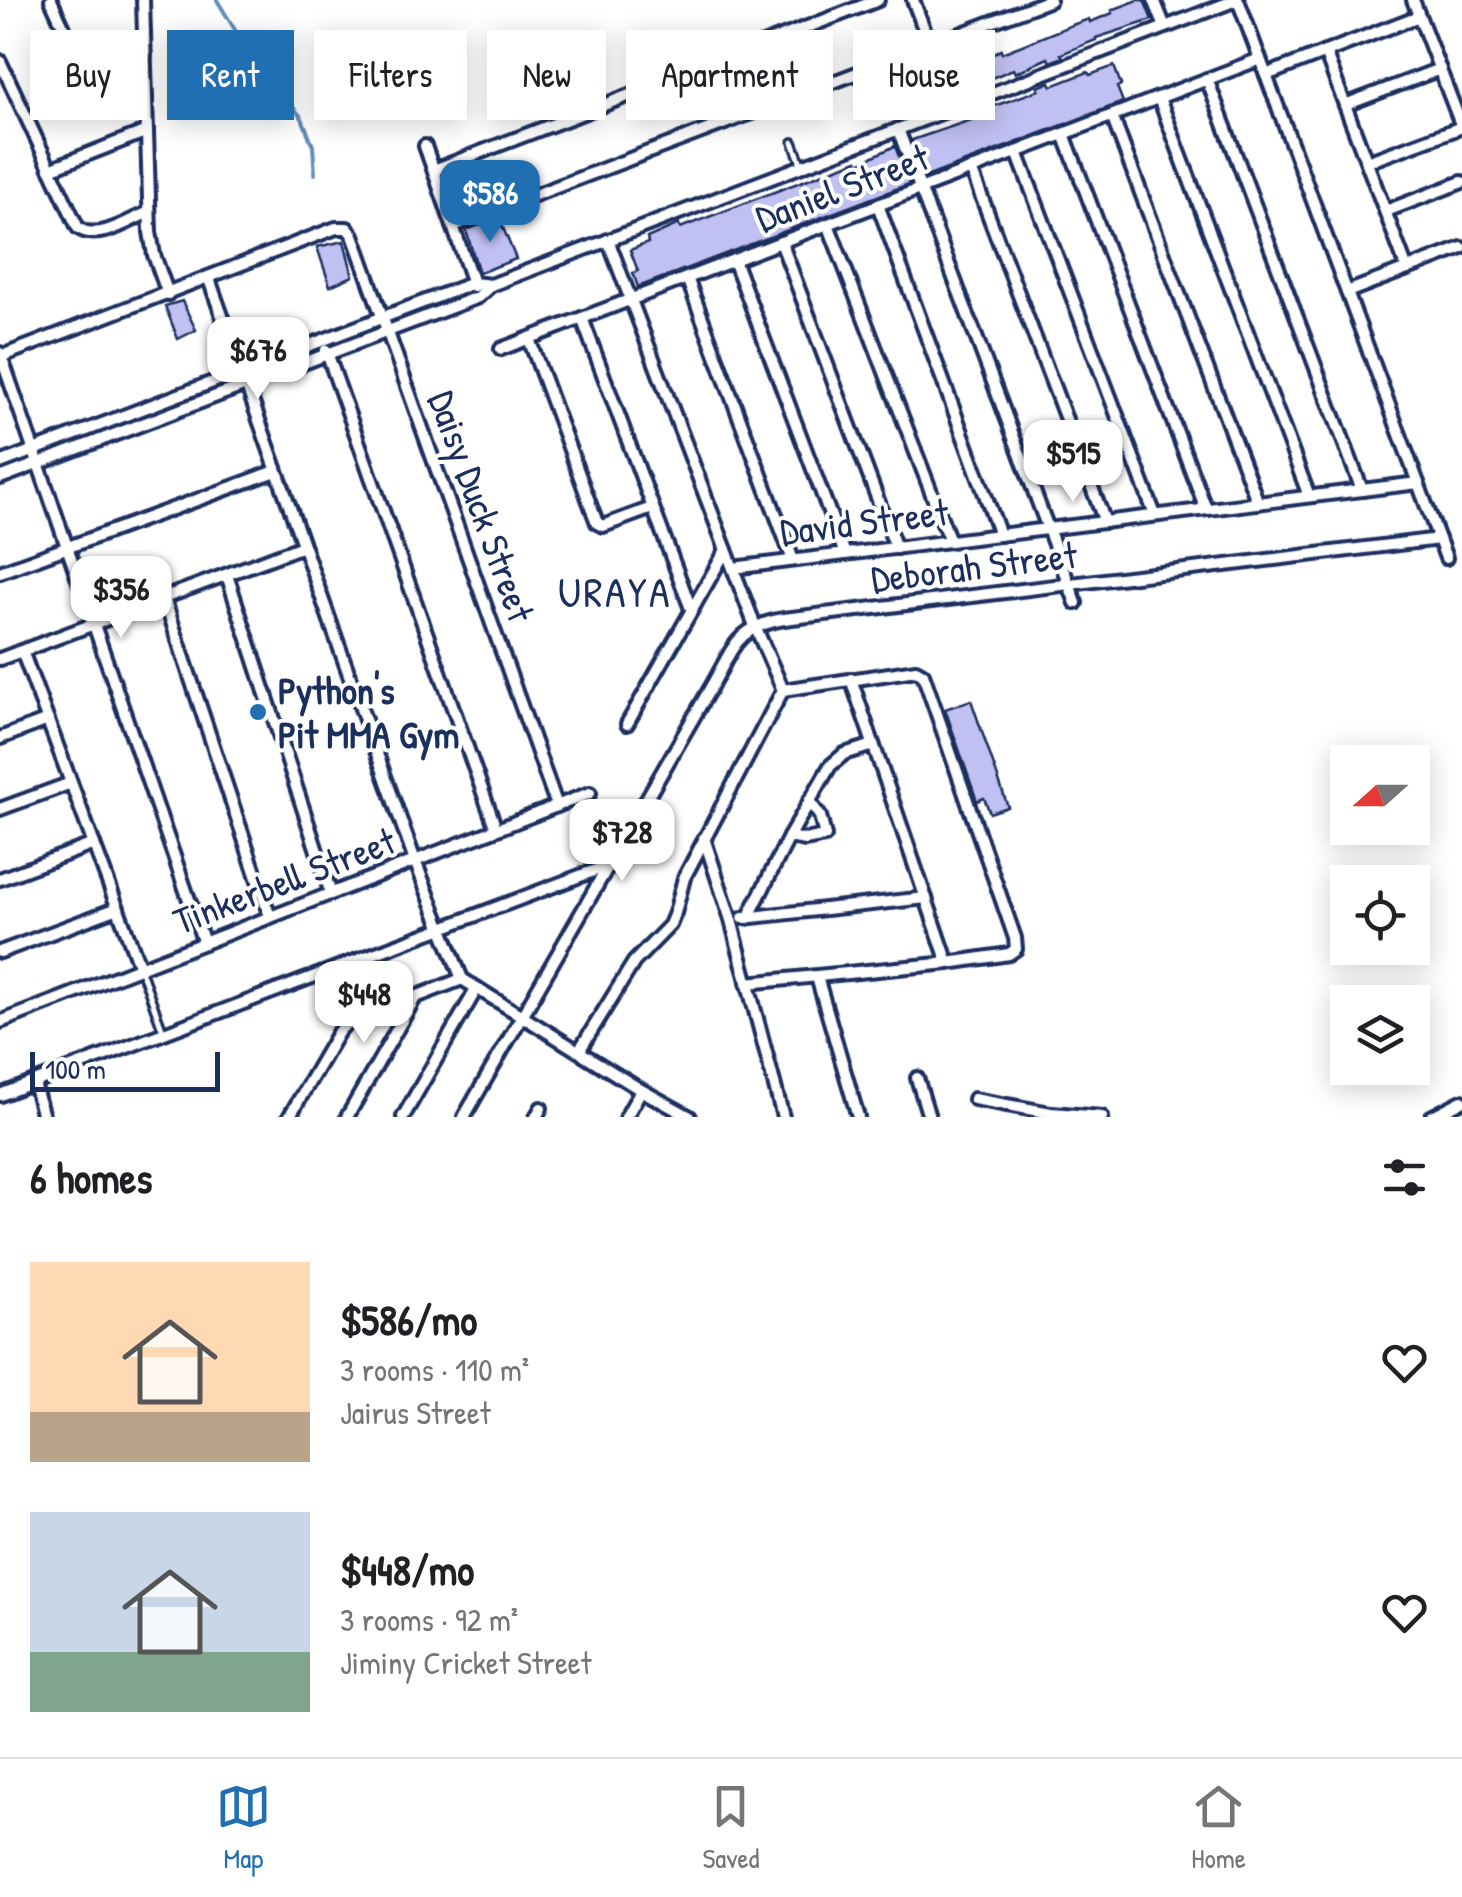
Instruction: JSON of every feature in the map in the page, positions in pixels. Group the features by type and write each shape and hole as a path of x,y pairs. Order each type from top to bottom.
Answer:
{"street":[{"path":"51,0 65,30"},
{"path":"144,0 144,30"},
{"path":"434,170 878,0"},
{"path":"913,0 924,30"},
{"path":"970,30 1050,0"},
{"path":"1154,0 1165,27"},
{"path":"995,91 1237,0 1446,558"},
{"path":"1266,75 1325,52 1427,0"},
{"path":"1367,162 1462,127 1416,7"},
{"path":"1325,52 1408,269"},
{"name":"Daniel Street","path":"501,349 1260,59"},
{"path":"0,61 74,223 84,233 100,232 150,212"},
{"path":"1345,105 1440,69"},
{"path":"453,226 853,74"},
{"path":"1207,80 1362,490"},
{"path":"1159,98 1308,496"},
{"path":"1112,116 1258,502"},
{"path":"147,120 151,242 168,294"},
{"path":"0,478 388,331 478,296 491,285 921,120"},
{"path":"898,129 1076,602"},
{"path":"50,168 147,131"},
{"path":"1064,134 1206,509"},
{"path":"426,146 478,296"},
{"path":"1017,152 1155,515"},
{"path":"971,170 1105,522"},
{"path":"1386,211 1462,182"},
{"path":"878,205 1000,535"},
{"path":"828,224 950,541"},
{"name":"Daisy Duck Street","path":"208,279 336,228 347,228 353,235 557,806"},
{"path":"608,240 783,690"},
{"path":"781,242 896,548"},
{"path":"1347,292 1462,248"},
{"path":"734,260 846,554"},
{"path":"687,278 793,560"},
{"path":"204,943 1,354 208,279 415,861 462,979 690,1117"},
{"path":"0,463 473,283 491,285"},
{"path":"582,318 691,609"},
{"path":"529,338 598,525 652,508"},
{"path":"322,340 496,830"},
{"path":"138,411 142,424"},
{"path":"0,572 276,471"},
{"name":"David Street","path":"733,568 1418,483"},
{"name":"Deborah Street","path":"755,626 784,619 1440,539"},
{"path":"0,659 303,546"},
{"path":"627,724 726,550"},
{"path":"227,575 331,894"},
{"path":"164,598 270,918"},
{"path":"464,1117 740,638 755,626"},
{"path":"22,651 140,968"},
{"path":"748,983 948,963 1009,954 1016,949 922,672 783,690"},
{"path":"851,679 948,963"},
{"path":"578,1051 634,962 670,925 684,878 783,690"},
{"path":"0,738 48,720"},
{"path":"748,918 808,802 835,760 873,744"},
{"path":"0,809 71,782"},
{"name":"Tinkerbell Street","path":"0,1022 590,793"},
{"path":"808,802 820,816 825,836"},
{"path":"790,837 805,840 825,836 838,844"},
{"path":"704,838 731,920 783,1117"},
{"path":"0,879 94,844"},
{"path":"0,1096 610,864"},
{"path":"731,920 926,898"},
{"path":"0,952 118,908"},
{"path":"817,977 858,1117"},
{"path":"289,1117 343,1026 462,979"},
{"path":"403,1117 477,988"},
{"path":"347,1117 416,995"},
{"path":"918,1078 929,1117"},
{"path":"34,1083 44,1117"},
{"path":"626,1117 641,1090"},
{"path":"974,1099 1051,1113 1102,1117"},
{"path":"1430,1117 1462,1101"}],"lane":[{"path":"793,142 802,166"},
{"path":"140,968 164,1034"}],"building":[{"path":"1144,0 1152,20 1096,38 1050,62 1048,58 1015,73 1013,69 995,77 995,52 1089,19 1090,22 1113,13 1112,10"},
{"path":"1114,66 1123,102 926,177 912,140 971,120 995,120 995,106 1050,82 1052,86 1088,72 1090,75"},
{"path":"895,146 909,184 638,287 633,273 638,271 630,250 648,243 647,238 858,160 859,163"},
{"path":"478,163 493,202 460,214 446,176"},
{"path":"499,218 516,259 479,273 466,230"},
{"path":"344,241 353,276 330,286 317,247"},
{"path":"182,301 196,330 178,339 165,306"},
{"path":"971,700 1008,807 990,813 984,798 977,801 945,709"}],"waterway":[{"path":"217,0 249,53 302,118 313,146 315,174"}],"place":[{"name":"Python's Pit MMA Gym","path":"258,712"}],"district":[{"name":"URAYA","path":"615,591"}]}
